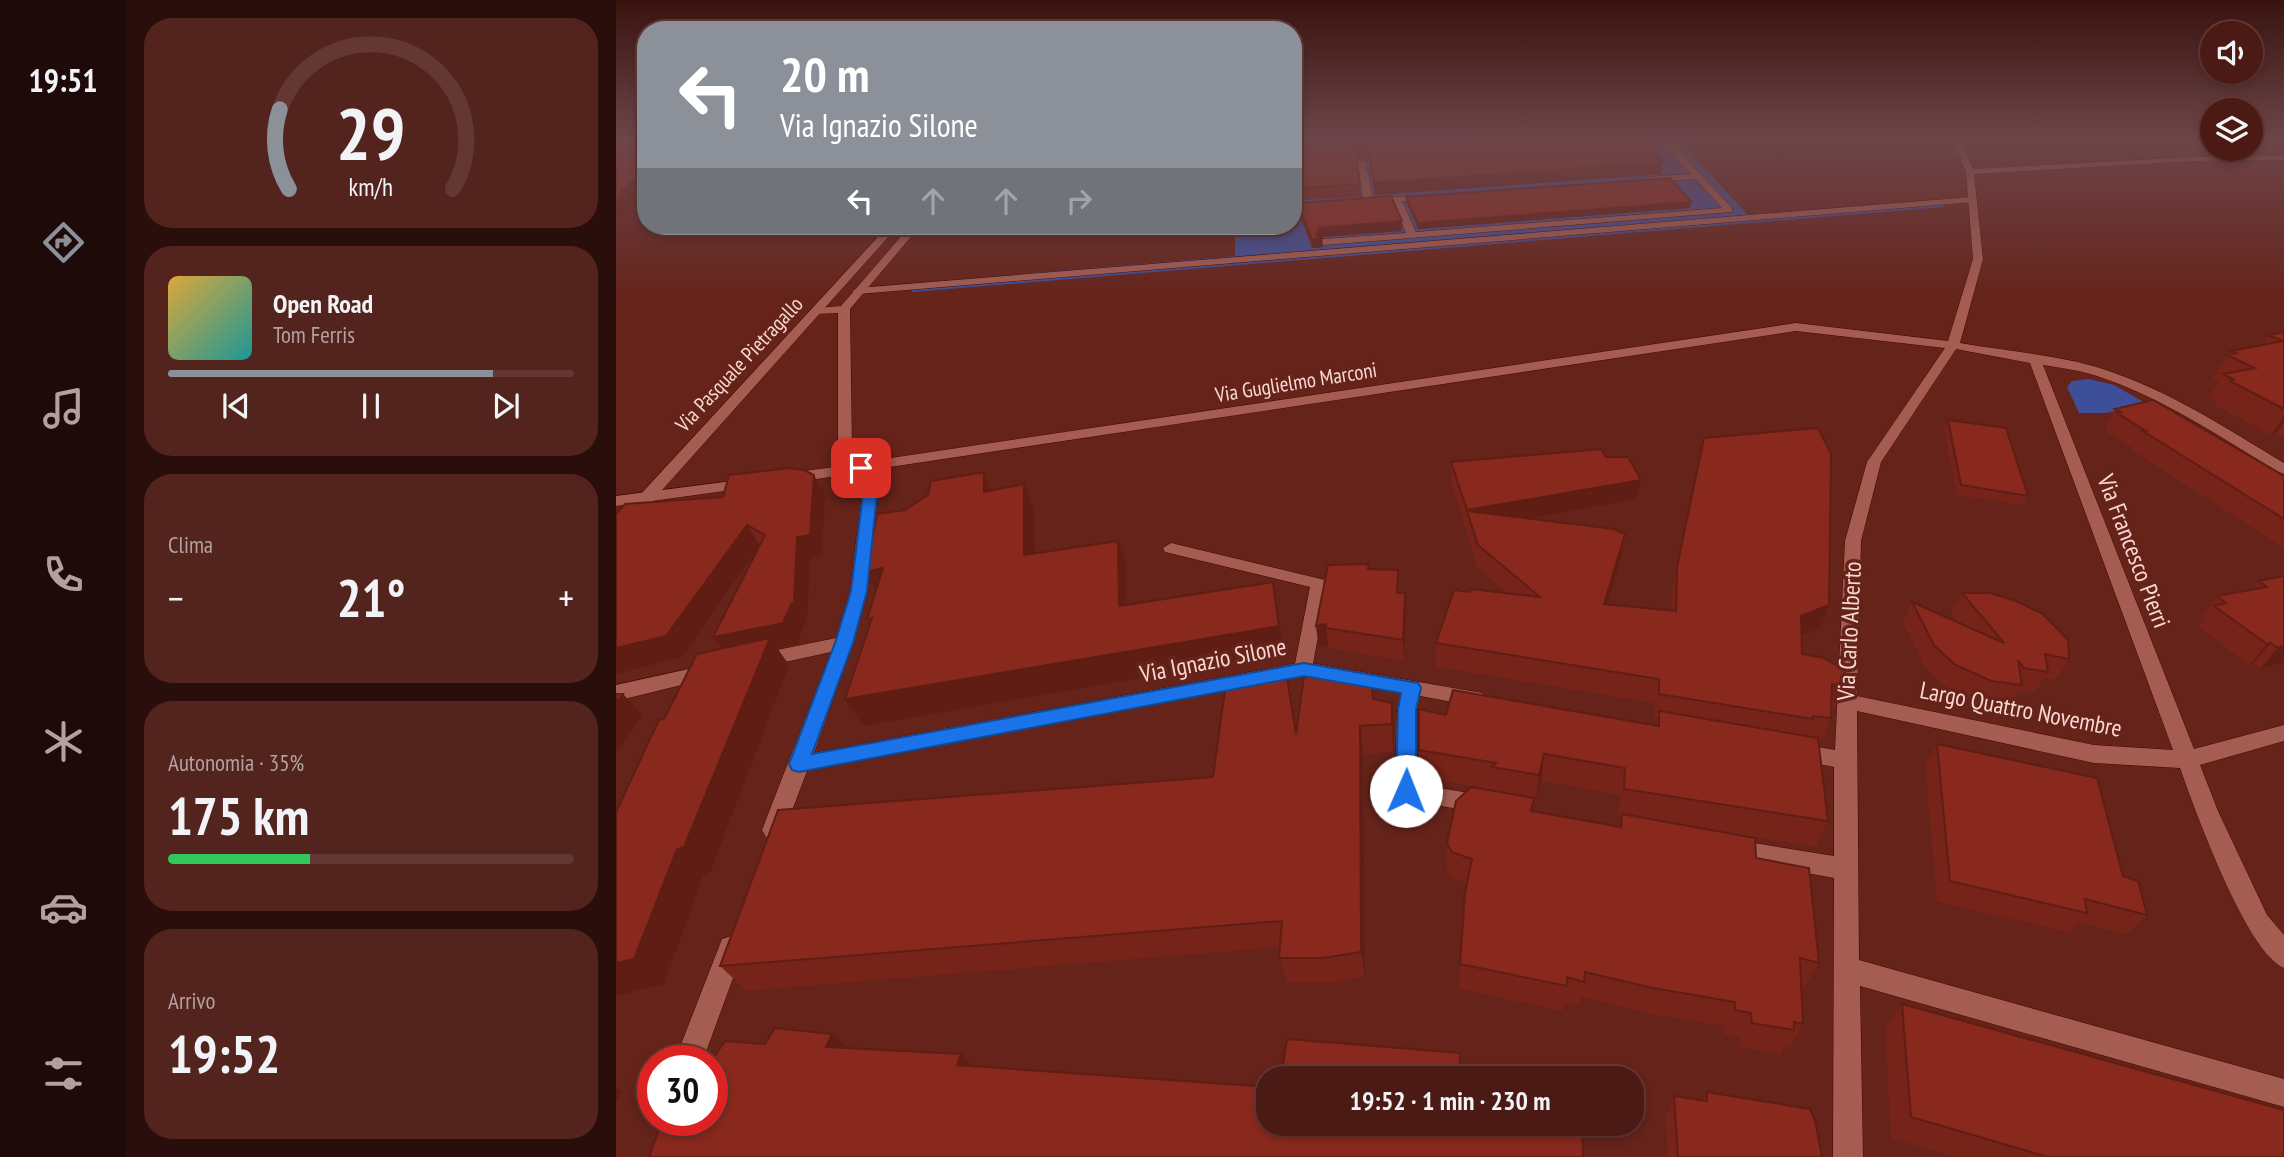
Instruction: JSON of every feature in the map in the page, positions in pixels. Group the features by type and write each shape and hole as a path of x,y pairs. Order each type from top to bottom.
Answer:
{"street":[{"path":"1368,193 1369,201"},
{"path":"1324,242 1729,210 1712,193"},
{"name":"Via Carlo Alberto","path":"1848,1157 1845,760 1853,541 1874,462 1953,345 1978,259 1971,193"},
{"path":"1356,202 1437,196"},
{"path":"1396,199 1413,236"},
{"path":"858,291 1971,200"},
{"name":"Via Pasquale Pietragallo","path":"616,531 885,235"},
{"path":"765,854 844,643 859,591 871,485 861,468 845,452 844,309 907,235"},
{"path":"816,311 844,309"},
{"name":"Via Guglielmo Marconi","path":"616,501 861,468 1796,327 1953,345 2116,377 2165,401 2284,469"},
{"name":"Via Francesco Pierri","path":"2035,360 2187,760 2258,923 2284,955"},
{"path":"1171,548 1319,584 1304,669"},
{"path":"616,692 844,643"},
{"name":"Via Ignazio Silone","path":"799,764 1304,669 1493,701"},
{"path":"1412,688 1407,709 1406,791 1502,808"},
{"name":"Largo Quattro Novembre","path":"1846,701 2094,754 2187,760 2284,733"},
{"path":"1777,748 1845,760"},
{"path":"1708,845 1845,869"},
{"path":"695,1045 737,932"},
{"path":"1845,969 2284,1093"}],"shaded area":[{"path":"1302,193 1728,193 1748,215 1939,201 1944,207 912,292 913,283 1235,256 1235,235 1302,235"},
{"path":"2089,379 2114,385 2149,405 2105,413 2079,413 2067,387 2072,381"}],"building":[{"path":"1462,193 1683,193 1691,202 1418,223 1406,197"},
{"path":"1391,196 1402,221 1319,228 1316,235 1322,238 1312,239 1302,215 1302,203"},
{"path":"2284,332 2284,409 2230,381 2234,380 2223,374 2255,368 2227,355 2236,353 2231,351 2283,341 2268,335"},
{"path":"2153,400 2284,476 2284,519 2143,431 2146,431 2117,413 2121,412 2115,409"},
{"path":"1948,420 2006,428 2028,496 1961,485"},
{"path":"1818,428 1831,454 1829,605 1801,616 1802,654 1824,658 1845,671 1844,687 1832,684 1831,718 1813,716 1813,719 1659,694 1659,679 1436,643 1454,590 1470,592 1471,589 1540,597 1478,545 1467,511 1614,529 1625,534 1604,604 1676,611 1677,567 1704,438"},
{"path":"1601,449 1606,457 1628,457 1641,480 1467,510 1451,462"},
{"path":"789,468 804,470 814,475 810,535 797,537 794,603 791,604 783,623 713,637 765,535 747,525 666,636 616,648 616,514 625,504 723,497 729,475"},
{"path":"984,473 984,492 1024,484 1024,555 1118,541 1119,606 1273,582 1279,626 845,699 872,618 867,619 883,568 866,572 877,514 905,510 928,495 931,481"},
{"path":"1369,564 1368,569 1398,570 1397,593 1405,593 1403,640 1326,628 1326,624 1316,626 1328,565"},
{"path":"2284,576 2284,646 2278,648 2271,643 2267,644 2214,606 2226,603 2217,596 2267,587 2259,581"},
{"path":"1962,593 1990,593 2016,601 2043,614 2068,640 2069,659 2045,654 2048,672 2024,668 2018,660 2022,685 1991,681 1954,664 1934,645 1912,602 2004,643"},
{"path":"770,638 684,847 677,849 634,959 616,963 616,812 659,720 664,719 697,654"},
{"path":"1314,666 1371,676 1373,699 1392,703 1392,724 1360,726 1361,952 1323,958 1279,958 1282,921 720,966 778,810 1213,777 1226,683 1287,678 1296,734 1304,677 1312,677"},
{"path":"1453,690 1659,726 1659,711 1818,738 1828,821 1624,789 1625,768 1544,754 1539,775 1492,767 1496,763 1419,750 1419,709 1446,715"},
{"path":"616,694 623,694 616,703"},
{"path":"1937,744 2097,778 2123,876 2138,881 2147,915 2085,899 2087,913 1950,881"},
{"path":"1471,787 1534,798 1531,811 1621,827 1622,814 1755,838 1756,858 1809,868 1819,963 1800,958 1803,1024 1794,1022 1794,1030 1752,1023 1751,1013 1735,1010 1735,1002 1653,988 1585,972 1584,982 1567,977 1567,986 1460,964 1465,893 1472,859 1452,852 1447,843 1456,801"},
{"path":"1902,1004 2284,1110 2284,1157 2048,1157 1911,1117"},
{"path":"775,1028 832,1034 826,1047 961,1054 957,1065 1256,1086 1256,1136 1582,1136 1583,1157 649,1157 657,1136 728,1136 728,1045 722,1045 725,1041 765,1044"},
{"path":"1287,1039 1460,1053 1460,1066 1283,1066"},
{"path":"1707,1092 1810,1109 1815,1120 1822,1157 1678,1157 1674,1096 1707,1101"}],"route":[{"path":"861,468 871,485 859,591 844,643 799,764 1304,669 1412,688 1407,709 1406,791"}]}
